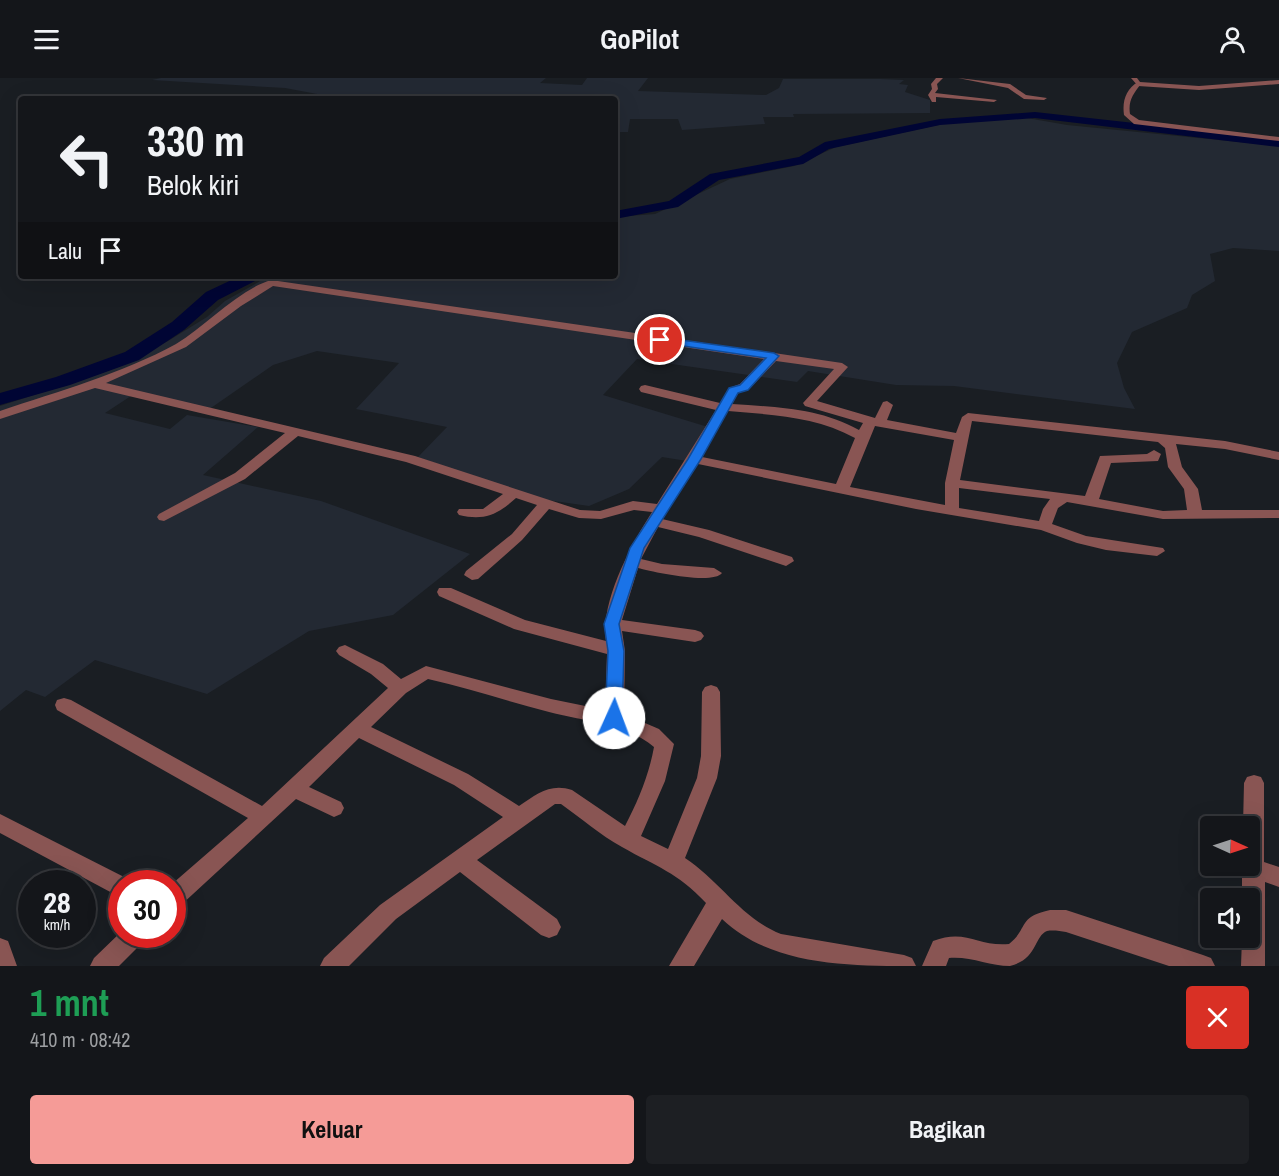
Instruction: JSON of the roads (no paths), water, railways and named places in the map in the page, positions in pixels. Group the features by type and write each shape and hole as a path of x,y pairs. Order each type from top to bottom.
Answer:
{"street":[{"path":"931,95 935,89 934,84 940,78"},
{"path":"962,78 1010,86 1024,97 1044,98"},
{"path":"931,95 996,100 996,95 988,90 982,81"},
{"path":"1279,82 1199,88 1136,81 1128,95 1126,110 1127,115 1137,122 1279,139"},
{"path":"931,95 939,105"},
{"path":"0,415 94,384 182,345 237,304 271,283 842,367 809,403 876,422 962,438"},
{"path":"614,718 616,651 612,624 637,548 694,459 733,391 744,387 774,356"},
{"path":"94,384 410,459 546,504 592,516 633,505 704,533 786,561"},
{"path":"645,389 723,407 795,412 841,423 862,437"},
{"path":"842,488 862,437 887,405"},
{"path":"952,510 952,483 964,424 968,417 1225,445 1278,457"},
{"path":"164,517 240,476 294,433"},
{"path":"1161,437 1172,447 1175,467 1191,489 1195,515"},
{"path":"1091,501 1104,459 1153,458 1154,454"},
{"path":"694,459 916,505 1044,526 1082,540 1157,551"},
{"path":"952,483 1065,497 1163,515 1279,514"},
{"path":"464,512 483,515 491,513 513,493"},
{"path":"1044,526 1048,510 1055,501 1065,497"},
{"path":"472,575 517,537 546,504"},
{"path":"632,562 662,569 714,573"},
{"path":"445,592 520,625 586,641 616,651"},
{"path":"612,624 695,636"},
{"path":"345,651 377,669 400,688"},
{"path":"186,887 264,817 400,688 426,672 559,708 614,718 654,734 664,744 651,793 628,840"},
{"path":"674,862 707,778 711,756 711,692"},
{"path":"64,705 264,817"},
{"path":"357,729 452,775 494,798 519,817"},
{"path":"1254,783 1254,816"},
{"path":"294,789 334,808"},
{"path":"332,966 388,912 552,795 565,796 628,840 674,862 709,888 719,903 741,924 760,937 782,945 904,966"},
{"path":"0,823 108,880"},
{"path":"461,860 549,927"},
{"path":"1260,870 1279,877"},
{"path":"1253,876 1253,966"},
{"path":"681,966 719,903"},
{"path":"934,966 941,949 949,945 1005,956 1012,954 1020,950 1041,920 1048,919 1066,921 1203,966"},
{"path":"102,966 121,948"},
{"path":"0,949 5,966"}],"waterway":[{"path":"618,214 673,204 715,177 803,160 825,146 940,122 1035,115 1279,143"},
{"path":"0,399 63,381 132,356 178,326 212,296 247,279"}]}
